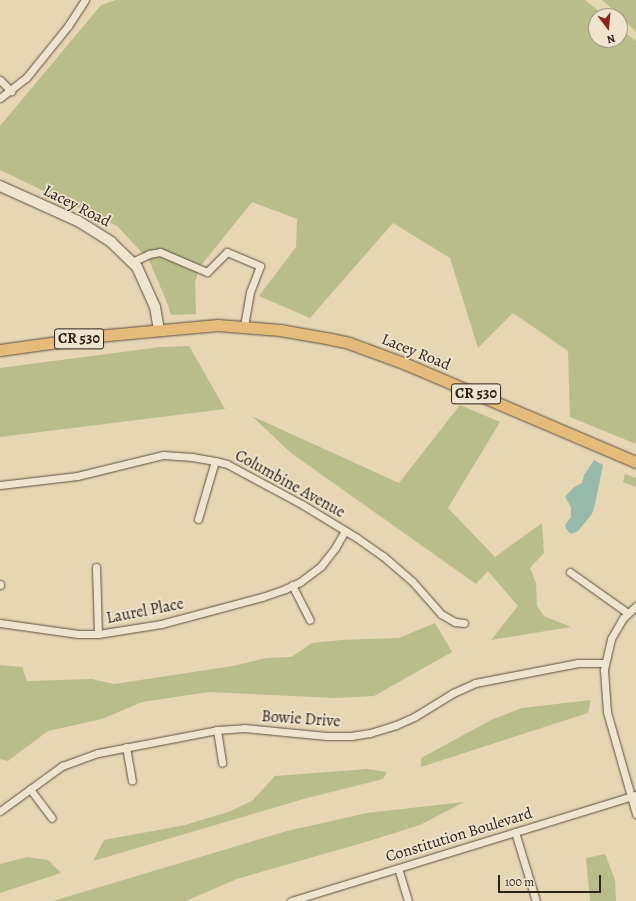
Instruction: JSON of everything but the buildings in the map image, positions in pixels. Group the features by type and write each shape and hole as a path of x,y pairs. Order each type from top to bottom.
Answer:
{"main road":[{"name":"Lacey Road","path":"0,186 78,221 112,242 137,267 155,307 159,330"},
{"name":"CR 530","path":"0,350 159,330 218,326 244,327"},
{"name":"Lacey Road","path":"244,327 313,336 349,343 391,358 636,462"}],"street":[{"path":"0,98 11,91 30,72 68,26 85,0"},
{"path":"0,80 11,91"},
{"path":"132,262 149,254 160,252 207,272 227,252 260,266 250,292 244,327"},
{"name":"Columbine Avenue","path":"0,485 77,476 163,456 192,457 215,461 234,468 303,505 345,531 389,561 412,581 441,614 449,620 464,623"},
{"path":"198,519 215,461"},
{"name":"Laurel Place","path":"0,623 78,634 98,634 161,624 262,597 292,586 321,566 335,548 345,531"},
{"path":"96,566 98,634"},
{"path":"570,572 628,613"},
{"path":"292,586 310,620"},
{"path":"636,606 628,613 611,639 605,663 604,688 607,712 633,796 636,814"},
{"name":"Bowie Drive","path":"0,811 62,766 78,758 126,747 217,730 244,728 327,736 351,736 370,733 414,717 453,693 475,683 578,663 605,663"},
{"path":"217,730 222,763"},
{"path":"126,747 132,780"},
{"path":"30,789 52,818"},
{"name":"Constitution Boulevard","path":"291,901 304,899 398,868 633,796"},
{"path":"515,832 536,901"},
{"path":"398,868 408,901"}],"green space":[{"path":"116,0 585,0 595,8 588,8 588,48 628,48 628,35 636,41 636,444 570,417 568,351 513,313 478,348 450,258 393,223 310,318 259,296 296,247 297,219 252,202 199,268 195,283 196,314 171,315 149,260 117,226 0,170 0,126 101,5"},
{"path":"602,0 636,0 636,32 628,24 628,8 611,8"},
{"path":"189,346 225,409 0,437 0,368 160,347"},
{"path":"460,405 500,422 448,508 495,557 542,523 544,553 530,568 536,583 537,606 544,616 571,627 491,640 518,606 488,571 476,584 291,453 252,416 399,483"},
{"path":"625,474 636,478 636,487 623,482"},
{"path":"435,623 452,652 374,696 336,698 209,692 142,702 102,719 48,731 8,761 0,759 0,665 22,667 27,681 92,679 114,684 233,666 266,658 291,657 312,643 341,640 399,638"},
{"path":"591,700 588,713 421,767 421,758 491,720 522,708"},
{"path":"367,769 387,772 383,779 307,798 93,861 104,840 185,825 228,812 252,801 275,776"},
{"path":"464,802 420,825 237,879 186,901 53,901 287,831 367,813"},
{"path":"605,854 615,880 616,901 590,901 586,858"},
{"path":"27,857 48,860 61,873 0,893 0,864"}],"shaded area":[{"path":"594,460 603,465 592,514 578,531 571,534 566,529 565,525 571,517 571,507 565,497 574,487 582,483 584,475"}]}
